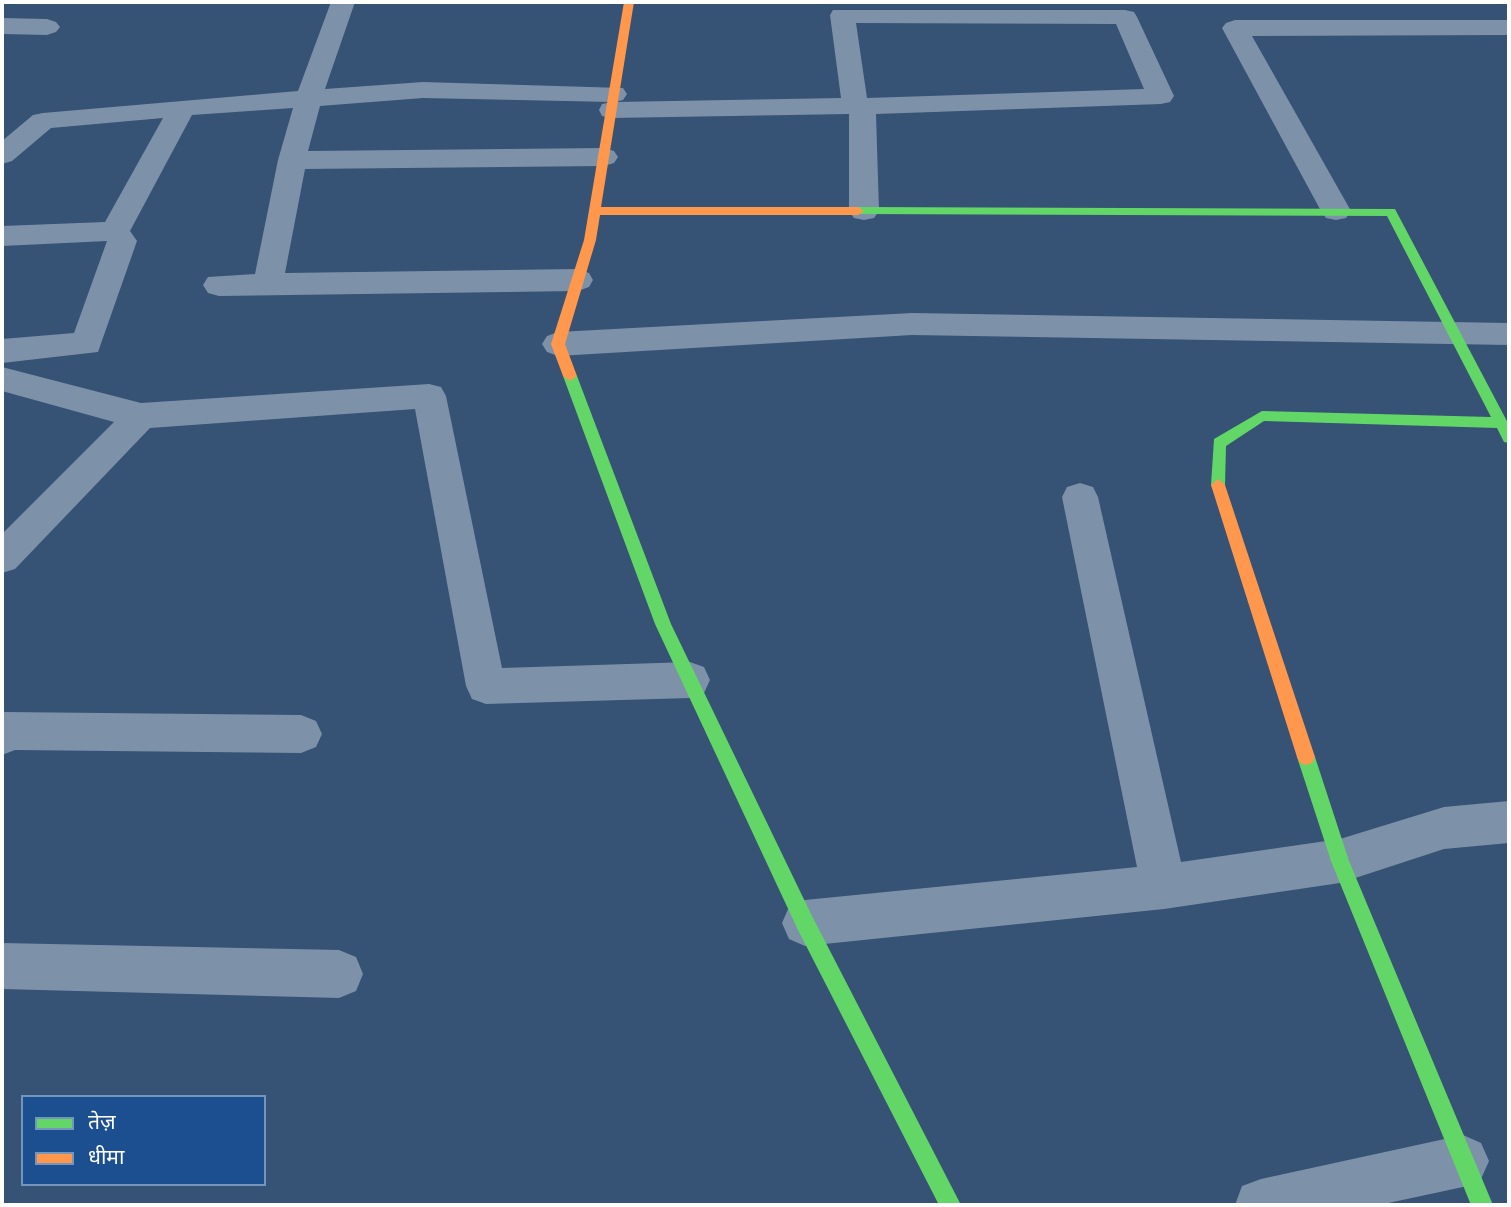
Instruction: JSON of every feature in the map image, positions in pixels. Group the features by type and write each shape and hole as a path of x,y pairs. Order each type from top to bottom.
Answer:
{"street":[{"path":"268,284 292,160 309,98 343,2"},
{"path":"629,2 594,211 578,279 558,344 663,624 805,923 950,1205"},
{"path":"2,155 43,121 182,107 423,90 613,102 858,106 1161,96 1125,17 1085,9 842,15 858,106 864,211"},
{"path":"2,26 47,27"},
{"path":"1336,211 1235,28 1509,28"},
{"path":"115,231 182,107"},
{"path":"292,160 604,157"},
{"path":"594,211 1391,212 1509,438"},
{"path":"2,236 115,231"},
{"path":"2,351 87,344 122,241 115,231"},
{"path":"219,285 578,279"},
{"path":"558,344 912,324 1509,334"},
{"path":"2,379 141,416 429,396 486,686 690,680"},
{"path":"2,558 141,416"},
{"path":"1261,1205 1473,1183 1340,861 1216,480 1219,443 1262,416 1501,423"},
{"path":"1080,496 1164,887"},
{"path":"3,733 301,734"},
{"path":"805,923 1164,887 1340,861 1444,828 1509,822"},
{"path":"2,966 339,974"}],"traffic: fast":[{"path":"858,211 1391,212 1509,438"},
{"path":"570,376 663,624 805,923 950,1205"},
{"path":"1218,485 1219,443 1262,416 1501,423"},
{"path":"1306,757 1340,861 1482,1205"}],"traffic: slow":[{"path":"570,376 558,344 590,240 629,2"},
{"path":"594,211 858,211"},
{"path":"1218,485 1306,757"}]}
